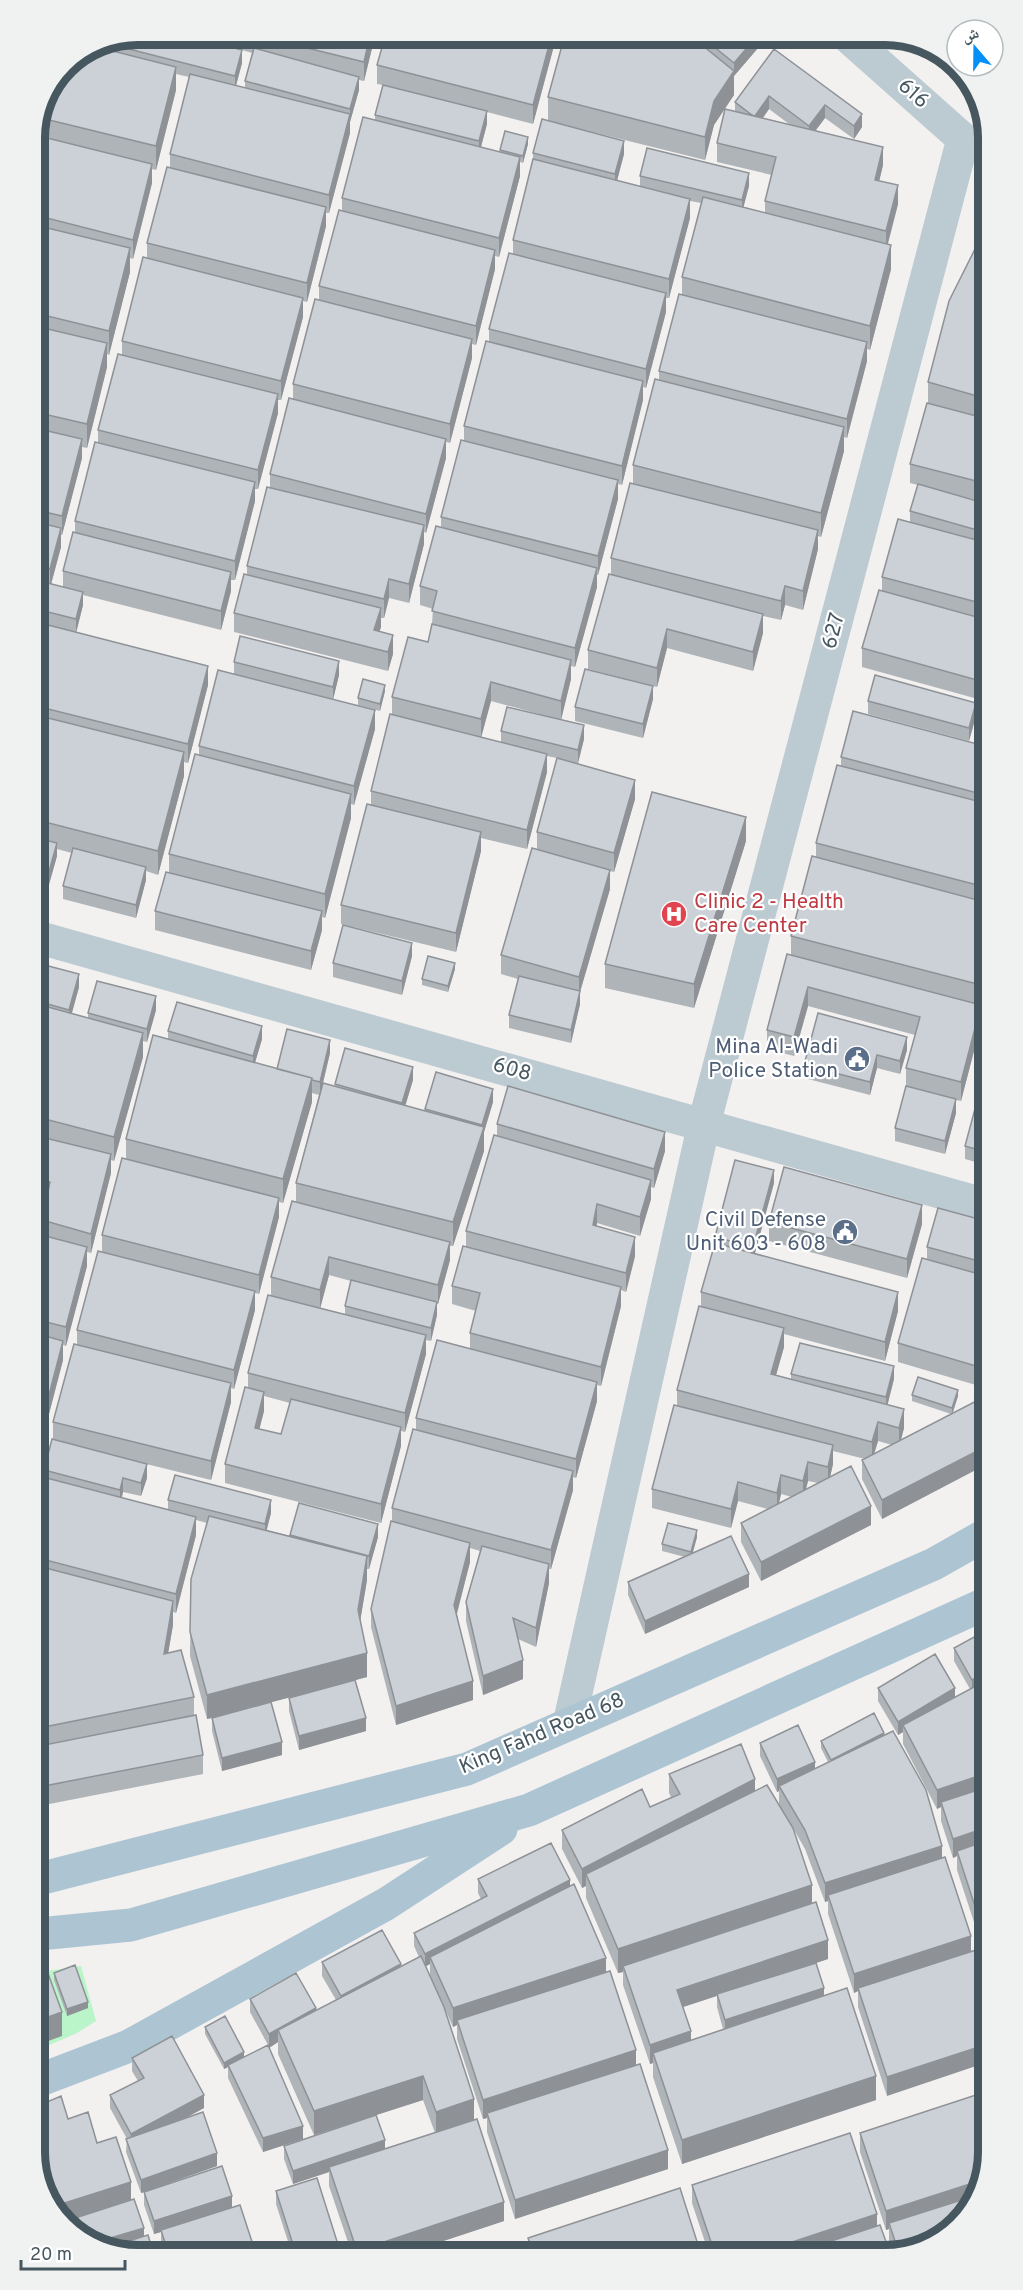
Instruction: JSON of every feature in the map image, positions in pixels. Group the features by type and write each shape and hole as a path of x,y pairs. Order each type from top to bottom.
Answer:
{"main road":[{"name":"King Fahd Road 68","path":"45,1877 467,1769 934,1564 978,1539"},
{"path":"45,1933 131,1925 529,1810 978,1607"},
{"path":"45,2078 129,2046 386,1904 529,1810"}],"street":[{"name":"616","path":"858,45 973,143"},
{"name":"627","path":"569,1724 704,1124 973,143"},
{"name":"608","path":"45,939 978,1203"}],"green space":[{"path":"81,1966 96,2021 77,2033 45,2047 45,1971"}],"building":[{"path":"222,45 242,50 235,76 121,47"},
{"path":"295,45 368,45 364,62"},
{"path":"383,45 549,45 533,105 377,65"},
{"path":"562,45 702,45 734,71 714,101 705,137 548,97"},
{"path":"712,45 749,45 734,63"},
{"path":"254,48 359,77 350,109 245,81"},
{"path":"774,49 862,114 854,126 825,105 809,126 769,96 755,116 735,102"},
{"path":"109,50 176,67 156,146 47,119 48,114 64,82 86,61 103,52"},
{"path":"190,74 350,114 329,195 170,154"},
{"path":"383,85 487,111 479,141 375,115"},
{"path":"725,109 883,147 875,180 898,185 886,231 765,201 776,157 717,143"},
{"path":"363,117 520,157 499,238 342,198"},
{"path":"542,119 624,141 615,174 533,153"},
{"path":"505,131 528,137 523,156 500,150"},
{"path":"45,137 152,164 133,240 45,218"},
{"path":"647,148 749,173 742,200 640,176"},
{"path":"533,159 690,199 669,279 513,240"},
{"path":"167,167 326,207 307,283 147,243"},
{"path":"703,197 891,245 870,326 682,277"},
{"path":"339,210 495,250 476,326 319,286"},
{"path":"45,227 130,248 109,331 45,315"},
{"path":"978,243 978,396 928,382 949,301"},
{"path":"509,253 666,293 646,369 489,329"},
{"path":"143,257 303,298 281,381 122,341"},
{"path":"679,294 867,342 847,419 659,371"},
{"path":"315,299 472,339 450,424 293,384"},
{"path":"45,328 107,343 87,424 45,414"},
{"path":"486,341 643,381 622,466 464,426"},
{"path":"118,354 278,394 258,470 98,430"},
{"path":"655,379 844,427 821,513 633,465"},
{"path":"289,398 446,439 426,514 270,474"},
{"path":"927,403 978,416 978,481 910,464"},
{"path":"45,430 82,439 62,516 45,512"},
{"path":"461,440 618,480 598,556 441,517"},
{"path":"95,442 255,482 235,561 75,521"},
{"path":"630,483 818,530 803,591 785,586 781,601 611,558"},
{"path":"918,484 978,501 978,530 910,511"},
{"path":"267,487 424,525 409,584 389,579 384,599 247,566"},
{"path":"898,519 978,540 978,602 882,577"},
{"path":"45,524 61,528 50,569 45,568"},
{"path":"436,526 597,568 575,648 432,611 437,591 420,586"},
{"path":"73,532 231,572 221,611 63,571"},
{"path":"244,574 381,608 374,630 393,635 388,652 234,613"},
{"path":"609,574 763,614 753,652 667,629 657,668 588,650"},
{"path":"45,582 83,592 76,619 45,611"},
{"path":"879,590 978,617 978,680 862,648"},
{"path":"432,624 571,660 561,701 491,682 481,719 392,697 408,637 428,642"},
{"path":"48,625 208,666 188,744 45,708 45,636"},
{"path":"240,636 339,661 333,687 234,662"},
{"path":"585,669 653,686 643,724 575,707"},
{"path":"218,670 375,710 354,786 199,746"},
{"path":"875,675 976,703 969,728 868,701"},
{"path":"363,679 385,685 380,704 358,698"},
{"path":"507,707 584,725 578,750 501,731"},
{"path":"853,711 978,744 978,793 841,757"},
{"path":"390,714 547,754 527,830 371,791"},
{"path":"45,717 184,752 158,851 45,822"},
{"path":"195,754 351,794 325,894 169,854"},
{"path":"557,758 635,780 614,853 537,832"},
{"path":"837,765 978,801 978,885 816,843"},
{"name":"Clinic 2 - Health Care Center","path":"652,792 746,817 694,984 605,964"},
{"path":"367,804 481,832 456,933 341,905"},
{"path":"45,840 57,843 45,882"},
{"path":"73,848 146,867 136,905 63,886"},
{"path":"532,848 610,870 579,977 501,955"},
{"path":"812,856 978,900 978,984 791,936"},
{"path":"166,872 322,911 311,951 155,911"},
{"path":"343,925 412,943 402,981 333,963"},
{"path":"787,954 978,1004 978,1017 961,1082 906,1068 920,1017 808,987 794,1037 767,1030"},
{"path":"428,956 455,963 448,986 422,979"},
{"path":"45,965 79,974 69,1010 45,1003"},
{"path":"519,976 580,991 571,1030 509,1015"},
{"path":"97,981 156,996 147,1029 88,1013"},
{"path":"177,1002 262,1026 253,1056 168,1031"},
{"path":"45,1006 143,1033 114,1137 45,1119"},
{"name":"Mina Al-Wadi Police Station","path":"818,1013 907,1037 900,1061 877,1055 870,1082 804,1065"},
{"path":"287,1029 330,1040 320,1082 277,1069"},
{"path":"153,1035 312,1078 283,1179 126,1139"},
{"path":"345,1048 413,1067 402,1103 335,1084"},
{"path":"436,1072 493,1089 482,1125 425,1109"},
{"path":"323,1083 484,1127 453,1222 296,1183"},
{"path":"508,1086 665,1132 654,1169 497,1124"},
{"path":"906,1086 956,1099 945,1141 895,1128"},
{"path":"976,1105 978,1106 978,1150 965,1146"},
{"path":"494,1135 651,1180 640,1217 597,1204 593,1225 635,1237 626,1273 466,1231"},
{"path":"45,1138 111,1154 91,1234 45,1221 45,1206 50,1182 45,1180"},
{"path":"122,1158 279,1198 259,1275 102,1235"},
{"path":"735,1160 774,1170 753,1247 715,1237"},
{"name":"Civil Defense Unit 603 - 608","path":"784,1167 922,1205 907,1259 769,1222"},
{"path":"292,1201 450,1242 438,1285 329,1257 320,1290 271,1277"},
{"path":"938,1208 978,1219 978,1261 927,1247"},
{"path":"45,1236 87,1247 66,1327 45,1322"},
{"path":"715,1243 898,1292 885,1342 701,1292"},
{"path":"463,1246 621,1287 601,1367 470,1333 480,1293 452,1286"},
{"path":"98,1251 255,1291 234,1370 77,1330"},
{"path":"922,1258 978,1274 978,1367 898,1343"},
{"path":"351,1280 437,1302 431,1328 345,1306"},
{"path":"268,1295 426,1335 405,1413 248,1373"},
{"path":"699,1306 784,1328 771,1374 904,1409 899,1428 878,1422 872,1442 677,1390"},
{"path":"45,1336 63,1341 45,1410"},
{"path":"437,1340 597,1382 576,1459 416,1418"},
{"path":"800,1343 894,1366 886,1397 791,1374"},
{"path":"74,1344 231,1383 211,1461 53,1422"},
{"path":"918,1377 958,1390 952,1408 912,1395"},
{"path":"245,1387 264,1392 255,1428 281,1434 291,1399 401,1427 381,1504 225,1464"},
{"path":"978,1400 978,1451 882,1500 862,1460"},
{"path":"674,1405 833,1445 828,1467 808,1462 803,1481 781,1475 777,1493 738,1482 731,1509 652,1489"},
{"path":"413,1429 573,1471 551,1550 392,1508"},
{"path":"52,1439 147,1464 141,1483 123,1478 120,1490 45,1470"},
{"path":"851,1466 871,1506 761,1562 741,1523"},
{"path":"175,1475 271,1500 265,1524 168,1500"},
{"path":"45,1478 196,1517 176,1594 45,1560"},
{"path":"299,1503 378,1524 369,1556 290,1535"},
{"path":"209,1516 367,1556 358,1610 367,1653 207,1695 190,1632 191,1579"},
{"path":"391,1521 470,1543 454,1605 473,1681 396,1706 371,1609"},
{"path":"668,1523 697,1530 691,1552 662,1544"},
{"path":"731,1536 749,1574 645,1621 628,1582"},
{"path":"482,1546 549,1564 536,1628 513,1618 523,1660 483,1676 466,1602"},
{"path":"45,1568 173,1601 164,1654 181,1650 194,1697 45,1727"},
{"path":"978,1635 978,1677 972,1680 954,1648"},
{"path":"935,1654 955,1688 898,1722 878,1688"},
{"path":"355,1680 366,1718 299,1736 289,1698"},
{"path":"978,1685 978,1776 937,1790 903,1725"},
{"path":"271,1702 282,1742 222,1758 212,1718"},
{"path":"874,1713 884,1733 831,1760 821,1741"},
{"path":"196,1715 203,1755 45,1786 45,1745"},
{"path":"798,1725 815,1762 777,1779 760,1743"},
{"path":"893,1731 926,1790 942,1846 825,1883 805,1830 779,1786"},
{"path":"741,1744 755,1779 582,1869 562,1830 642,1789 650,1807 680,1794 669,1774"},
{"path":"767,1785 793,1828 812,1885 618,1949 586,1874"},
{"path":"978,1790 978,1830 953,1839 941,1802"},
{"path":"551,1843 570,1880 425,1954 414,1933 487,1896 478,1879"},
{"path":"978,1844 978,1916 957,1851"},
{"path":"945,1857 971,1936 854,1974 828,1895"},
{"path":"574,1884 606,1958 453,2008 430,1957"},
{"path":"816,1902 828,1940 677,1990 691,2031 650,2045 623,1966"},
{"path":"382,1930 401,1964 341,1996 322,1962"},
{"path":"976,1950 978,1956 978,2047 887,2077 858,1988"},
{"path":"421,1956 444,2007 474,2099 436,2112 423,2076 314,2111 278,2030"},
{"path":"816,1963 824,1988 725,2020 717,1994"},
{"path":"45,1965 62,2012 45,2018"},
{"path":"75,1965 88,2002 67,2009 54,1973"},
{"path":"610,1971 636,2050 483,2100 457,2020"},
{"path":"296,1973 316,2008 269,2034 250,1999"},
{"path":"847,1988 876,2076 682,2140 653,2053"},
{"path":"225,2016 244,2052 224,2063 205,2027"},
{"path":"172,2036 204,2095 131,2134 110,2095 144,2078 132,2058"},
{"path":"268,2045 303,2126 263,2138 228,2065"},
{"path":"640,2064 668,2150 515,2200 487,2113"},
{"path":"978,2094 978,2152 973,2183 886,2211 860,2133"},
{"path":"61,2096 68,2119 88,2112 97,2143 116,2137 131,2182 62,2204 50,2182 46,2164 45,2103"},
{"path":"203,2112 217,2153 141,2180 126,2139"},
{"path":"376,2115 385,2140 293,2171 284,2146"},
{"path":"477,2119 504,2202 375,2245 355,2245 329,2167"},
{"path":"850,2133 877,2214 783,2245 712,2245 692,2185"},
{"path":"222,2166 232,2196 154,2221 144,2192"},
{"path":"317,2178 338,2245 293,2245 276,2191"},
{"path":"680,2188 698,2245 530,2245 528,2238"},
{"path":"134,2199 144,2228 106,2239 73,2219"},
{"path":"964,2199 951,2218 915,2240 896,2244 889,2223"},
{"path":"240,2205 253,2245 166,2245 161,2230"},
{"path":"880,2225 887,2245 885,2245 819,2245"},
{"path":"148,2235 151,2245 132,2245 121,2243"}],"place":[{"name":"Clinic 2 - Health Care Center","path":"674,914"},
{"name":"Mina Al-Wadi Police Station","path":"857,1059"},
{"name":"Civil Defense Unit 603 - 608","path":"845,1232"}]}
